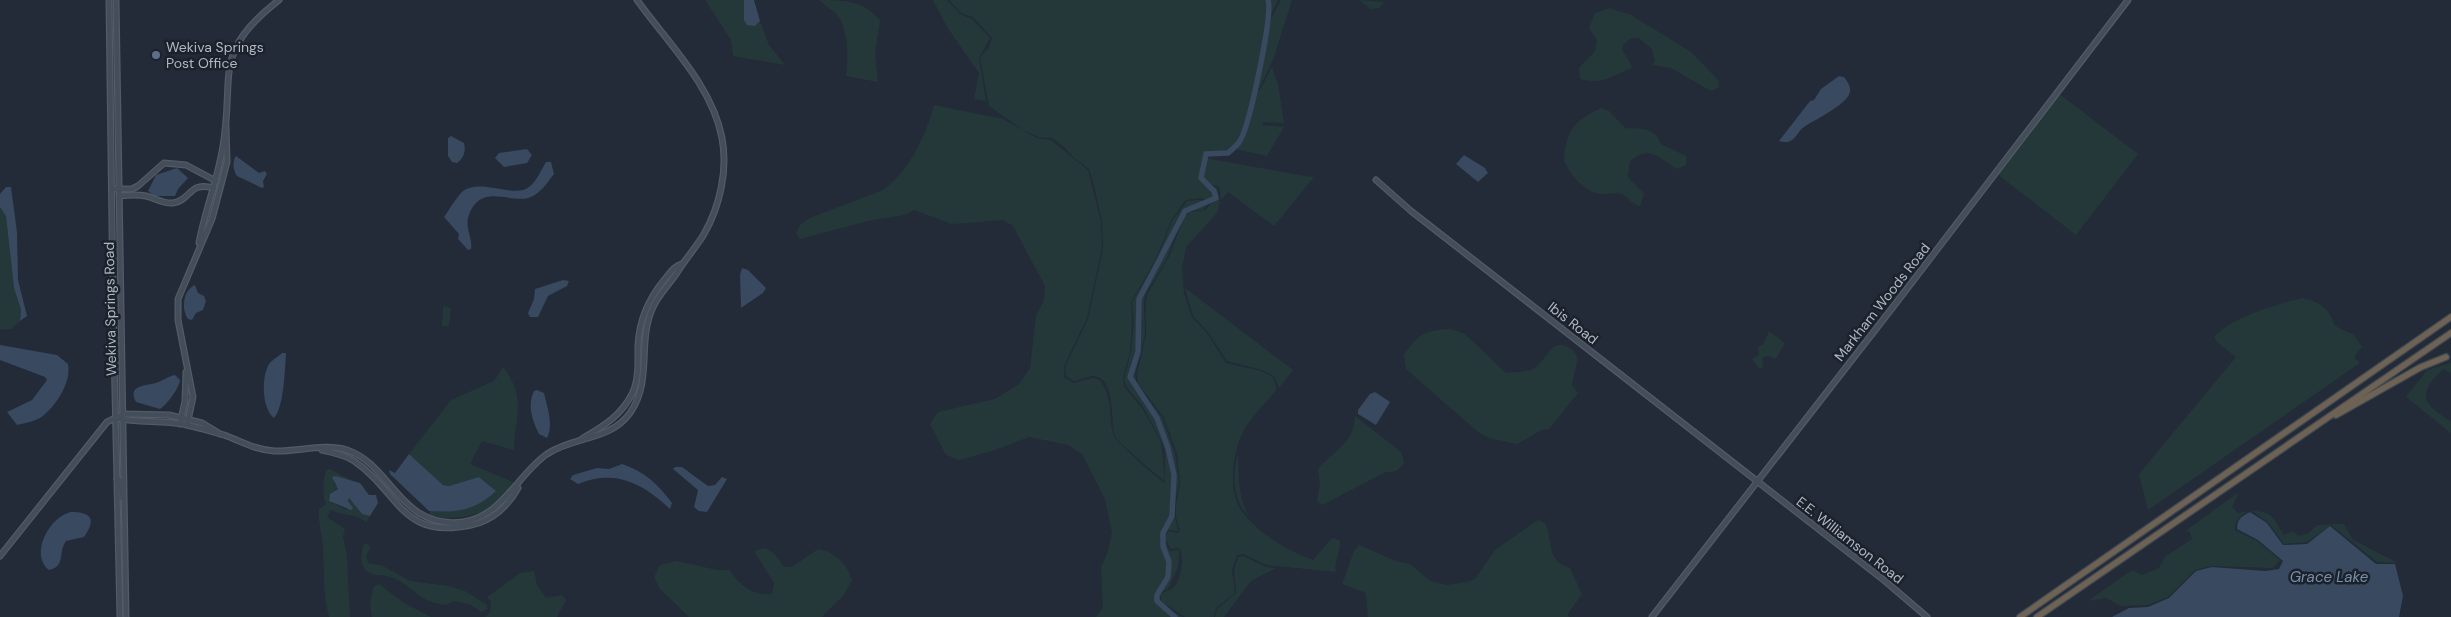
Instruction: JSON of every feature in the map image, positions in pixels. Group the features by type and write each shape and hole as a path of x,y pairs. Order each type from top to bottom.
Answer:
{"highway":[{"path":"2020,617 2451,317"},
{"path":"2037,617 2451,332"},
{"path":"2300,436 2406,375 2446,357"}],"street":[{"name":"Wekiva Springs Road","path":"109,0 120,617"},
{"name":"Wekiva Springs Road","path":"116,0 126,617"},
{"path":"187,425 192,396 178,320 178,299 198,247 212,219 227,162 227,77 234,50 247,29 279,0"},
{"path":"116,418 187,425 261,449 329,448 346,450 357,455 373,467 411,508 424,515 447,521 463,522 482,515 505,500 524,477 548,454 577,441 610,431 624,420 633,407 644,380 644,336 651,310 661,291 704,234 718,203 723,174 722,138 703,91 637,0"},
{"name":"Markham Woods Road","path":"1652,617 2128,0"},
{"path":"110,35 116,34"},
{"path":"198,247 215,181 226,126"},
{"path":"112,189 138,186 164,163 186,165 222,183"},
{"name":"Ibis Road","path":"1376,180 1417,216 1757,482"},
{"path":"113,196 138,195 173,203 197,186 220,190"},
{"path":"180,424 185,400 186,363"},
{"path":"0,556 107,422 115,404"},
{"path":"107,422 124,414 181,417 188,418 222,435"},
{"path":"124,432 134,420"},
{"path":"320,449 345,455 366,469 408,515 420,522 441,528 466,526 486,520 508,503 524,477"},
{"path":"117,477 121,482 125,512"},
{"name":"E.E. Williamson Road","path":"1757,482 1885,581 1927,617"}],"shaded area":[{"path":"705,0 744,0 744,20 757,25 760,21 769,45 785,65 733,56 731,40"},
{"path":"819,0 845,1 860,5 874,14 880,21 875,53 878,82 846,76 847,53 841,20"},
{"path":"933,0 947,0 960,14 972,19 990,38 979,58 986,101 974,99 979,73 947,27"},
{"path":"949,0 1265,0 1270,20 1281,0 1292,0 1273,60 1259,89 1254,89 1244,133 1235,147 1228,153 1206,154 1201,178 1205,184 1217,188 1220,202 1217,213 1186,247 1182,269 1184,294 1192,317 1207,333 1226,363 1261,371 1273,377 1277,389 1249,422 1239,443 1234,464 1233,486 1239,506 1258,529 1285,547 1313,560 1330,540 1334,538 1340,541 1335,568 1336,572 1267,565 1243,554 1237,555 1232,570 1235,593 1216,608 1214,617 1185,617 1162,602 1160,595 1176,584 1181,568 1181,551 1179,548 1171,549 1165,539 1168,531 1178,533 1180,531 1176,517 1180,483 1177,453 1163,416 1138,384 1137,374 1146,335 1146,301 1148,293 1169,257 1184,217 1190,212 1206,210 1211,202 1200,198 1186,200 1183,203 1171,221 1155,261 1131,302 1130,352 1123,379 1124,387 1142,408 1161,442 1165,481 1116,438 1109,393 1106,384 1101,378 1091,376 1074,381 1066,376 1065,367 1088,319 1103,248 1102,222 1089,169 1052,138 1038,137 1023,130 989,106 980,57 988,49 992,38 973,17 961,13"},
{"path":"1267,0 1278,0 1270,17"},
{"path":"1359,0 1384,2 1379,8 1371,9"},
{"path":"1609,8 1631,15 1691,52 1718,80 1719,87 1711,91 1671,68 1652,65 1655,61 1652,49 1639,38 1631,38 1623,45 1622,50 1632,68 1613,77 1601,80 1588,81 1580,79 1579,68 1595,51 1597,40 1589,28 1595,13"},
{"path":"1272,67 1278,84 1284,123 1263,122 1262,125 1284,127 1267,156 1235,149 1247,130 1256,91 1260,90"},
{"path":"2058,93 2138,154 2076,235 1997,174"},
{"path":"934,105 1003,119 1037,138 1051,140 1088,170 1101,222 1102,248 1087,318 1064,366 1064,377 1074,383 1093,378 1100,380 1108,396 1114,436 1165,483 1165,452 1162,442 1143,407 1126,386 1124,379 1131,352 1134,323 1132,302 1156,261 1172,221 1187,201 1200,200 1209,203 1202,210 1189,210 1183,217 1166,260 1146,293 1144,301 1145,335 1135,375 1137,385 1162,417 1175,453 1179,483 1174,506 1178,531 1168,530 1164,539 1170,551 1179,550 1178,567 1168,589 1161,592 1158,596 1164,607 1183,617 1096,617 1103,607 1101,567 1108,551 1112,533 1105,499 1082,454 1068,445 1029,437 995,450 959,460 946,455 930,424 938,412 995,399 1019,384 1030,368 1036,316 1044,300 1045,286 1013,226 1003,220 952,224 914,210 905,215 872,220 800,239 796,233 800,225 810,218 883,190 893,182 909,163 921,141"},
{"path":"1601,108 1609,111 1625,128 1647,130 1655,134 1661,144 1686,156 1686,165 1677,169 1654,154 1649,153 1637,156 1630,161 1628,177 1644,194 1640,206 1621,194 1598,193 1585,188 1570,172 1564,160 1567,141 1573,127 1592,112"},
{"path":"1205,158 1314,177 1274,226 1228,192 1221,200 1219,187 1206,182 1202,177"},
{"path":"0,207 6,216 14,288 21,310 20,321 11,329 0,330"},
{"path":"1185,288 1293,370 1279,388 1274,376 1262,370 1227,361 1208,332 1193,316"},
{"path":"2303,298 2320,304 2330,314 2335,326 2354,335 2362,347 2354,357 2360,363 2148,510 2139,474 2236,357 2218,343 2214,337 2243,317"},
{"path":"443,306 451,308 449,326 442,326"},
{"path":"1451,329 1465,334 1506,373 1533,369 1557,345 1568,347 1577,357 1572,385 1578,393 1549,429 1542,430 1517,444 1489,438 1478,432 1406,369 1404,355 1418,338 1429,332"},
{"path":"1769,331 1785,343 1776,359 1767,356 1762,358 1763,366 1760,370 1752,359 1759,355 1758,346 1763,345"},
{"path":"2451,363 2451,374 2444,369 2437,375 2428,388 2426,398 2435,411 2451,422 2451,433 2406,397 2427,370"},
{"path":"503,367 515,388 517,398 518,407 514,450 482,441 470,464 513,482 513,487 497,504 473,515 446,518 429,515 430,511 458,511 466,509 480,502 495,490 479,477 449,486 443,485 409,454 451,400 494,381"},
{"path":"1355,416 1401,452 1404,462 1397,470 1386,472 1322,505 1317,501 1320,484 1318,469 1347,440 1354,426"},
{"path":"1238,453 1241,496 1246,511 1251,518 1240,504 1235,488 1234,479"},
{"path":"330,469 353,481 336,476 334,483 338,488 332,493 329,501 347,510 349,498 362,514 370,516 366,522 358,517 331,510 327,517 345,529 343,536 347,556 350,617 329,617 326,600 319,509 326,504 323,491 326,470"},
{"path":"2239,492 2232,507 2238,513 2249,511 2239,518 2235,530 2257,541 2280,560 2273,568 2212,566 2195,570 2168,597 2148,605 2121,606 2106,598 2088,601 2132,570 2142,575 2159,568 2165,557 2192,539 2189,531 2184,532"},
{"path":"2252,511 2269,514 2284,535 2293,531 2298,536 2309,533 2317,525 2344,524 2353,540 2396,563 2377,562 2331,525 2307,542 2284,544 2268,522"},
{"path":"1538,520 1545,523 1548,530 1553,555 1562,565 1570,568 1582,594 1568,614 1569,617 1368,617 1366,593 1342,584 1354,551 1359,545 1396,561 1410,564 1430,581 1447,585 1467,582 1475,579 1495,550"},
{"path":"364,543 369,545 370,548 366,556 368,563 383,566 410,581 448,586 465,591 487,605 487,609 482,612 469,604 453,601 447,605 437,604 423,598 400,581 371,574 362,564"},
{"path":"766,548 775,554 784,567 792,567 818,549 824,550 839,559 847,568 852,580 844,595 822,617 689,617 659,588 654,577 660,565 677,561 717,570 730,570 737,580 747,588 759,593 772,594 774,583 754,551"},
{"path":"1243,556 1266,567 1276,568 1251,581 1224,617 1215,617 1217,609 1236,593 1234,570 1238,557"},
{"path":"534,571 537,585 546,598 562,595 566,600 557,617 485,617 490,612 491,602 487,597 520,573"},
{"path":"379,584 404,603 431,617 372,617 370,606 373,587"}],"water":[{"path":"744,0 754,0 760,21 755,26 747,25 744,20"},
{"path":"1839,76 1844,77 1850,88 1848,97 1830,112 1804,127 1789,142 1779,141 1821,89"},
{"path":"451,136 464,143 464,154 457,163 452,162 448,156 448,138"},
{"path":"527,149 532,155 527,163 504,167 495,158 499,153"},
{"path":"1464,155 1485,168 1488,173 1478,182 1456,164"},
{"path":"236,156 259,173 265,171 267,174 263,181 264,187 262,188 237,176 233,166"},
{"path":"546,162 551,162 554,174 542,189 533,196 525,199 499,196 490,197 482,199 475,205 468,219 471,249 468,250 458,239 459,234 444,217 459,195 469,188 478,187 515,191 523,190 534,182"},
{"path":"177,168 188,178 178,189 175,196 155,196 148,191 156,175"},
{"path":"6,187 11,187 17,232 18,280 27,316 20,321 21,310 14,288 6,216 0,207 0,194"},
{"path":"742,268 748,270 766,288 763,293 741,308 740,275"},
{"path":"563,280 569,281 567,286 548,296 538,317 530,317 528,313 534,299 535,289"},
{"path":"195,285 198,293 204,296 206,301 203,310 196,313 192,320 188,319 184,310 184,300 188,291"},
{"path":"0,345 57,355 68,364 69,371 61,394 46,414 40,418 17,425 7,412 32,400 47,380 45,377 0,360"},
{"path":"282,353 286,353 283,387 280,406 274,418 267,408 264,384 269,364"},
{"path":"175,375 180,380 178,387 163,407 160,409 136,402 134,396 135,389"},
{"path":"537,390 544,393 548,410 550,428 547,438 539,434 531,412 532,396 534,391"},
{"path":"1375,392 1390,402 1376,425 1358,414 1358,410 1370,394"},
{"path":"409,454 443,485 449,486 479,477 496,491 473,507 448,512 429,511 390,474 389,470 395,473"},
{"path":"622,464 644,474 656,484 672,503 670,509 649,492 627,481 616,478 604,478 578,484 570,479 573,475 597,468 609,469"},
{"path":"675,467 682,467 708,486 715,485 722,477 727,479 707,512 699,511 694,507 698,490 673,469"},
{"path":"336,476 360,483 369,495 376,495 378,503 370,516 362,514 349,498 348,501 353,508 351,510 329,501 330,494 338,489 332,477"},
{"path":"71,512 87,515 91,521 90,526 84,537 66,541 58,566 49,570 43,563 41,555 45,536 56,520"},
{"name":"Grace Lake","path":"2250,512 2267,523 2283,545 2307,544 2330,526 2376,564 2395,564 2403,596 2399,617 2112,617 2129,608 2148,607 2169,598 2196,571 2212,567 2265,571 2279,569 2283,561 2258,540 2237,529 2240,518"}],"waterway":[{"path":"1175,617 1157,601 1157,595 1168,577 1169,562 1163,546 1163,533 1172,516 1174,475 1168,448 1157,418 1130,377 1138,352 1139,299 1185,211 1216,198 1214,191 1201,178 1206,154 1228,153 1241,139 1250,112 1260,69 1269,10 1268,0"}],"place":[{"name":"Wekiva Springs Post Office","path":"156,55"}]}
